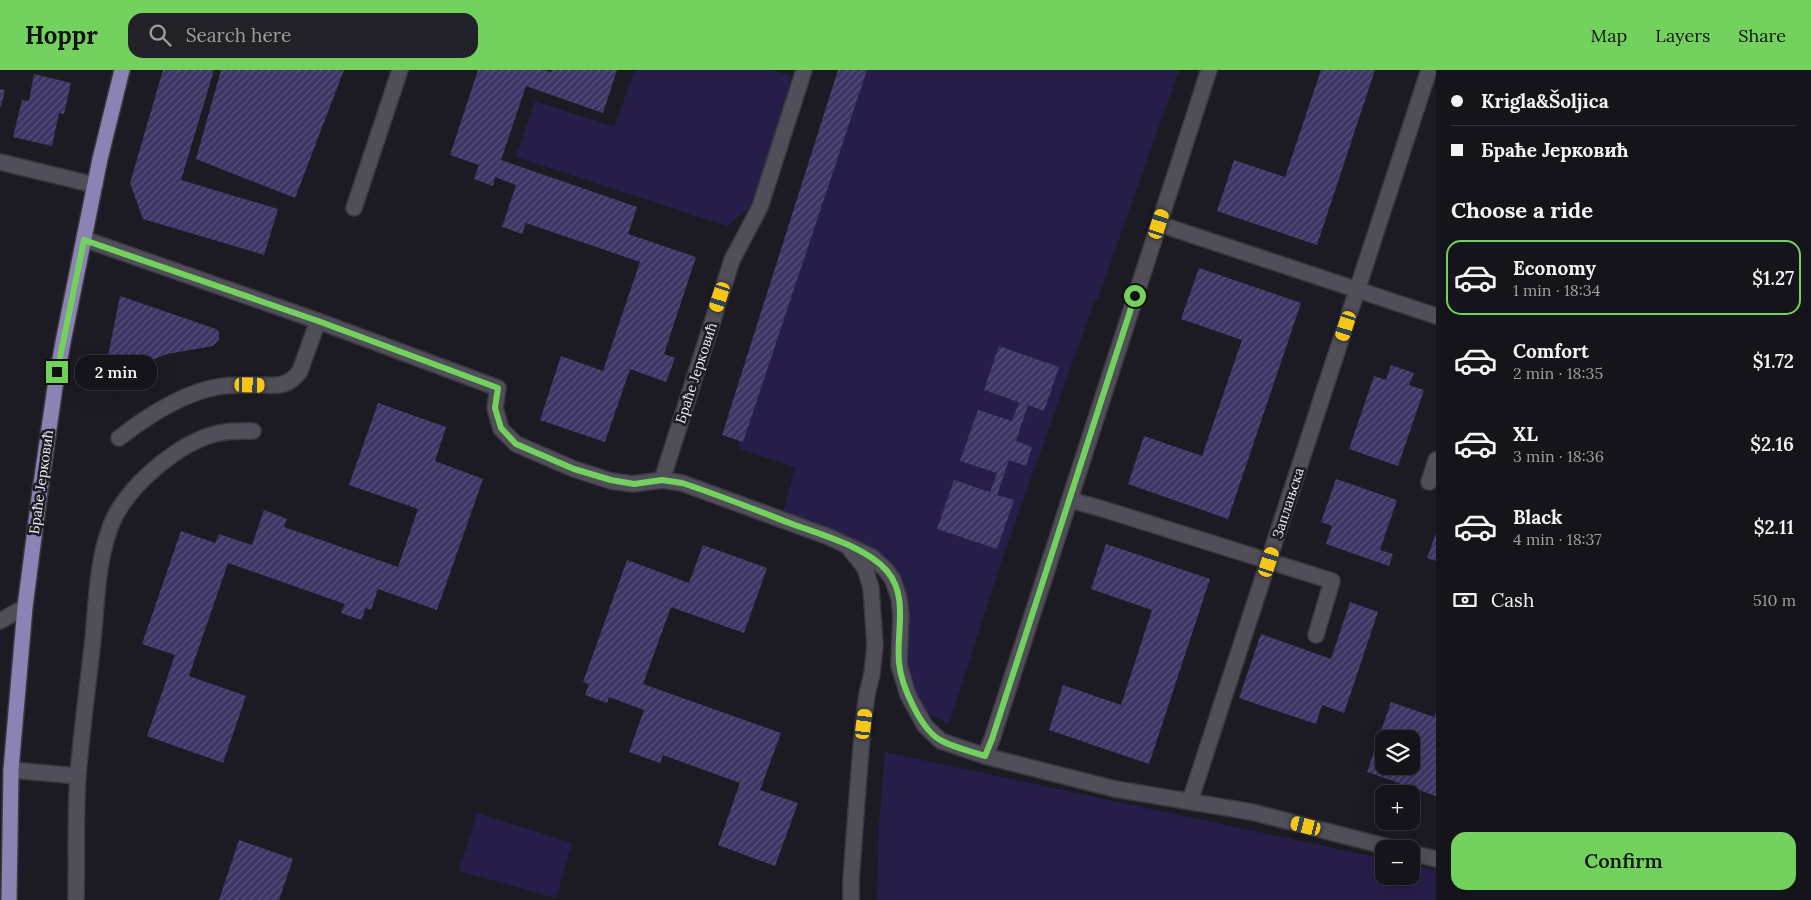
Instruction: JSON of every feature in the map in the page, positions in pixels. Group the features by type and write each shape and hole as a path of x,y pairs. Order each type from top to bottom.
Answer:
{"main road":[{"name":"Браће Јерковић","path":"9,900 4,879 25,607 54,387 95,185 122,70"}],"street":[{"path":"354,208 400,70"},
{"name":"Браће Јерковић","path":"662,480 732,260 760,207 804,70"},
{"path":"985,756 1209,70"},
{"name":"Заплањска","path":"1190,801 1430,70"},
{"path":"0,162 95,185"},
{"path":"1159,224 1436,316"},
{"path":"84,240 318,321 498,388 495,408 501,428 516,444 574,469 611,480 634,484 662,480 682,483 829,537 872,557 886,570 893,580 899,598 901,616 899,665 908,695 924,726 941,741 985,756 1115,789 1252,812 1375,844"},
{"path":"119,438 134,426 165,407 200,392 219,386 279,386 287,383 295,378 300,370 318,321"},
{"path":"76,900 78,776 99,580 106,540 115,517 127,498 163,462 185,448 218,433 253,431"},
{"path":"1429,482 1436,460"},
{"path":"1070,500 1332,581 1316,635"},
{"path":"848,546 865,568 871,588 875,645 872,674 867,694 858,778 852,850 851,900"},
{"path":"0,622 25,607"},
{"path":"11,770 78,776"},
{"path":"1420,855 1436,859"}],"shaded area":[{"path":"635,70 773,70 792,76 754,204 727,226 516,157 535,101 614,127"},
{"path":"860,70 1179,70 1001,562 949,724 928,714 918,700 899,653 893,580 783,513 795,467 738,448 775,327"},
{"path":"885,752 1375,857 1375,885 1420,885 1420,867 1436,870 1436,900 877,900 879,825"},
{"path":"477,813 572,843 556,898 459,871"}],"building":[{"path":"163,70 214,70 181,180 278,209 264,255 143,219 130,183"},
{"path":"221,70 344,70 295,198 196,159"},
{"path":"478,70 544,70 551,72 552,70 617,70 603,113 526,86 501,160 637,207 628,234 696,257 664,354 675,358 666,382 630,369 605,442 540,420 561,356 603,371 640,262 526,223 522,234 502,227 516,185 495,177 493,186 474,179 479,165 450,155"},
{"path":"838,70 867,70 743,442 722,435"},
{"path":"1321,70 1375,70 1317,245 1217,211 1234,160 1285,177"},
{"path":"34,74 71,83 64,114 59,113 52,146 13,137 22,100 29,101"},
{"path":"0,89 5,90 1,107 0,106"},
{"path":"1199,268 1301,303 1228,519 1128,484 1144,436 1202,456 1242,340 1181,319"},
{"path":"120,296 216,329 219,332 219,339 213,346 167,354 142,364 128,371 112,384 103,381"},
{"path":"999,346 1059,367 1044,411 1028,405 1016,441 1032,447 1026,466 1009,460 997,495 1014,500 997,549 937,529 954,480 990,492 997,473 960,461 978,410 1012,421 1019,402 984,390"},
{"path":"1391,365 1414,373 1409,385 1424,390 1398,466 1349,449 1374,376 1386,380"},
{"path":"378,403 446,427 435,461 483,479 437,610 378,589 371,610 366,608 361,620 341,613 345,604 228,563 189,676 246,696 223,763 147,736 175,655 142,644 181,531 215,543 219,534 252,545 264,510 287,519 284,527 398,567 418,509 349,485"},
{"path":"1336,479 1397,500 1380,550 1393,554 1389,566 1326,544 1332,526 1321,522"},
{"path":"1436,533 1436,561 1427,558"},
{"path":"1106,544 1210,579 1149,764 1049,730 1063,685 1121,705 1152,610 1091,589"},
{"path":"703,545 767,568 744,633 671,607 643,684 781,733 760,790 798,803 775,866 718,845 740,783 663,755 660,763 629,752 644,710 609,697 607,703 585,695 589,684 583,682 627,560 689,583"},
{"path":"1350,602 1378,612 1344,713 1322,705 1316,724 1239,698 1261,634 1331,659"},
{"path":"1391,702 1434,717 1436,712 1436,796 1420,790 1420,785 1404,785 1376,775 1420,775 1420,730 1381,730"},
{"path":"1375,749 1375,775 1367,772"},
{"path":"239,840 293,859 279,900 219,900"}],"route":[{"path":"57,372 84,240 318,321 498,388 495,408 501,428 516,444 574,469 611,480 634,484 662,480 682,483 829,537 872,557 886,570 893,580 899,598 901,616 899,665 914,709 924,726 941,741 985,756 1135,296"}]}
